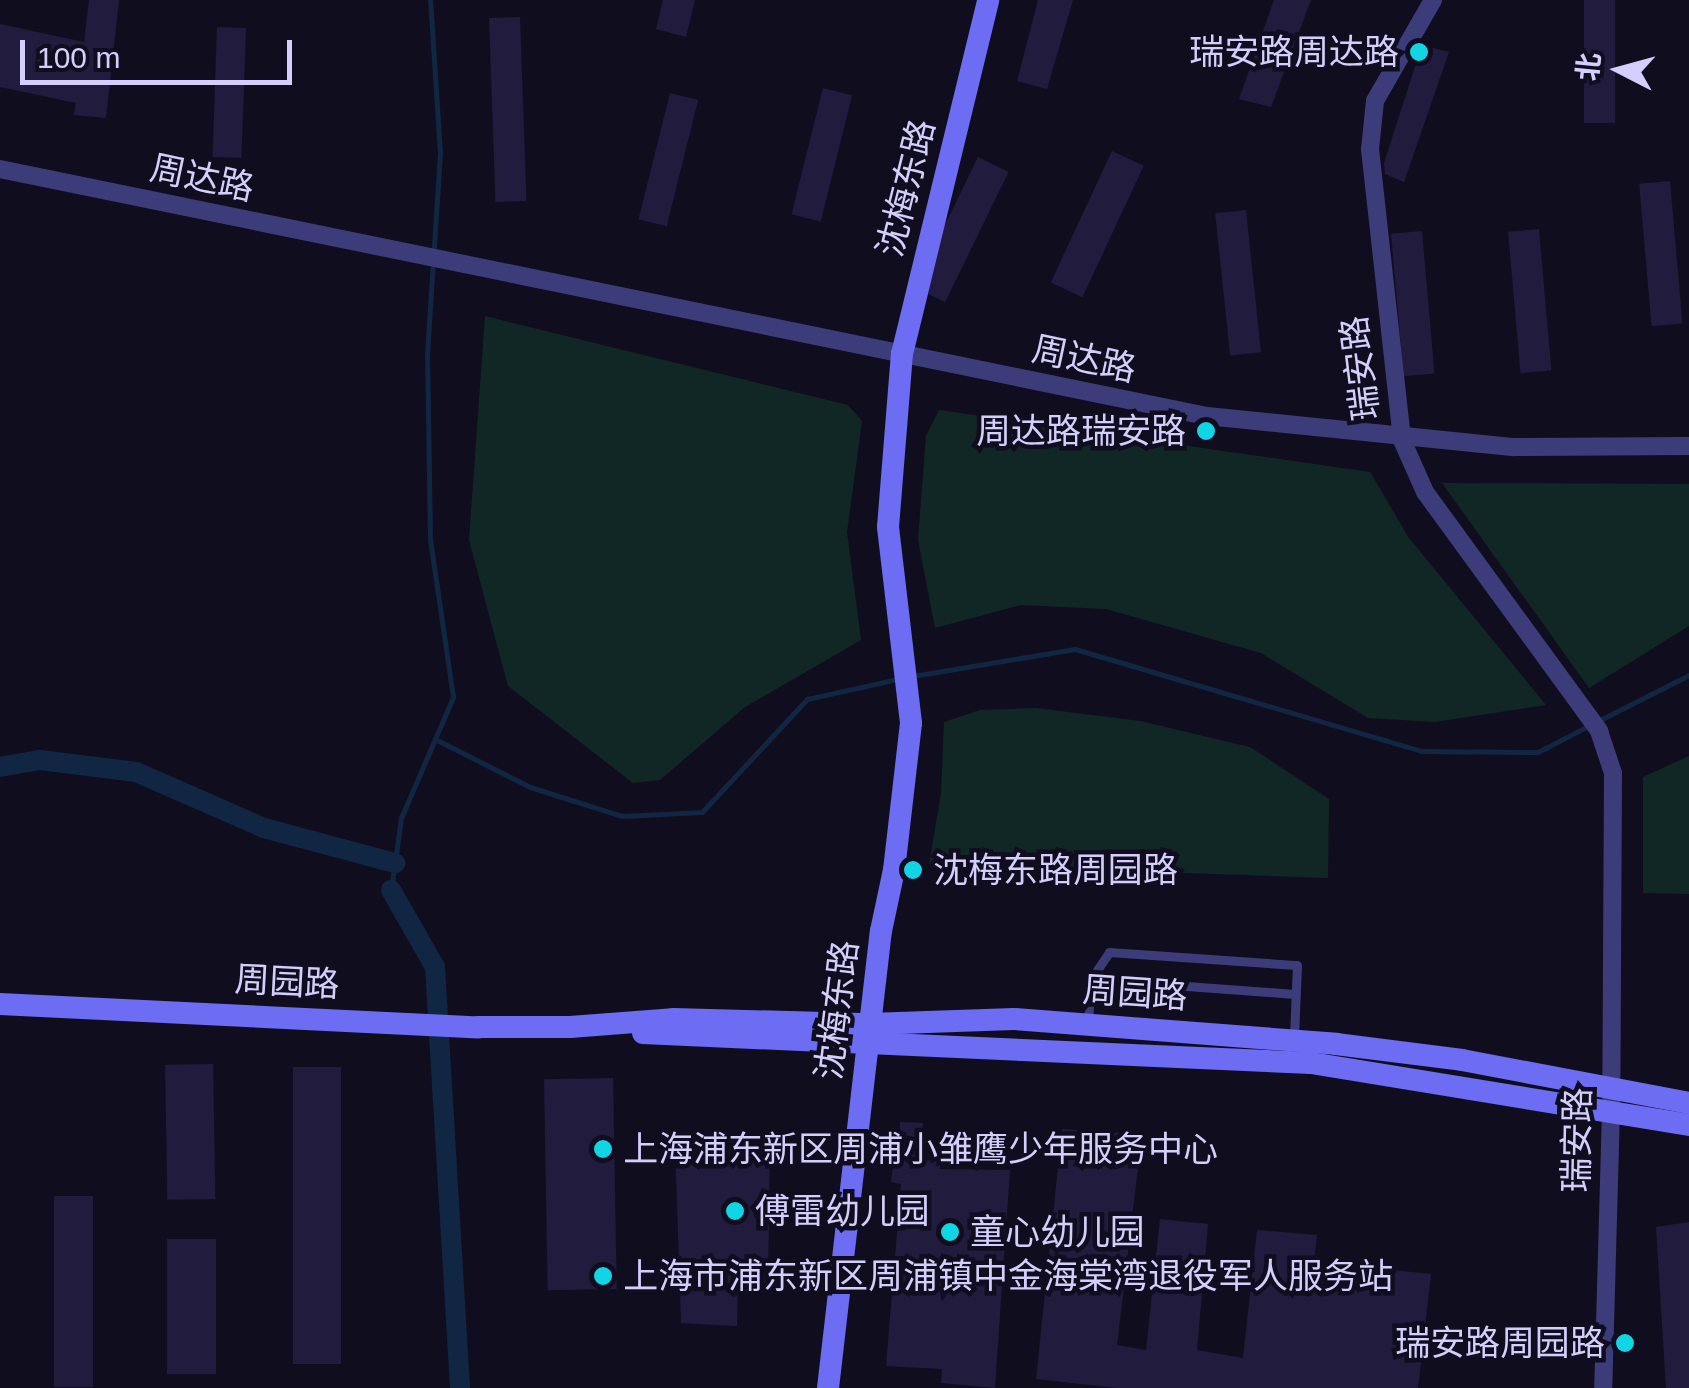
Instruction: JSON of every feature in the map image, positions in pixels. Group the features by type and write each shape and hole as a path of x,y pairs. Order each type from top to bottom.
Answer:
{"street":[{"name":"沈梅东路","path":"828,1377 912,723 888,527 902,354 988,0"},
{"name":"瑞安路","path":"1432,0 1375,101 1370,149 1402,440 1425,492 1599,731 1612,773 1611,1099 1603,1388"},
{"name":"周达路","path":"0,169 390,252 1207,416 1402,440 1532,448 1689,446"},
{"name":"周园路","path":"0,1004 478,1027 869,1035 1312,1063 1611,1099 1689,1103"},
{"name":"周园路","path":"869,1035 1014,1020 1294,1040 1462,1060 1611,1099 1689,1125"}],"lane":[{"path":"1088,1024 1091,980 1109,952 1297,965 1294,1040"},
{"path":"1091,980 1294,994"}],"green space":[{"path":"485,316 848,405 862,421 847,532 861,640 745,707 660,780 633,783 508,686 469,540"},
{"path":"939,410 1370,472 1409,538 1546,705 1435,722 1368,718 1261,653 1106,609 1021,605 935,628 918,540 926,436"},
{"path":"1442,483 1689,484 1689,626 1589,688"},
{"path":"1036,708 1140,721 1250,747 1329,799 1328,878 929,864 941,794 944,722 980,710"},
{"path":"1689,756 1689,894 1643,893 1643,777"}],"building":[{"path":"89,0 119,0 106,118 74,115 76,103 0,87 0,24 84,42"},
{"path":"663,0 695,0 686,37 656,29"},
{"path":"1038,0 1073,0 1047,89 1017,81"},
{"path":"1274,0 1311,0 1271,107 1239,99"},
{"path":"1584,0 1615,0 1615,123 1584,123"},
{"path":"520,17 526,201 495,202 489,18"},
{"path":"217,27 246,28 241,158 212,157"},
{"path":"1422,45 1449,52 1404,182 1385,174 1384,163"},
{"path":"823,88 852,95 821,221 792,214"},
{"path":"670,93 698,100 667,226 639,219"},
{"path":"1112,151 1144,166 1082,297 1051,282"},
{"path":"978,157 1009,172 945,302 914,287"},
{"path":"1670,181 1682,323 1652,326 1639,184"},
{"path":"1246,210 1261,352 1230,355 1215,213"},
{"path":"1539,229 1551,370 1520,373 1508,232"},
{"path":"1422,231 1434,373 1404,376 1391,234"},
{"path":"213,1064 215,1199 167,1200 165,1065"},
{"path":"293,1067 341,1067 341,1364 293,1364"},
{"path":"613,1078 617,1289 548,1290 544,1079"},
{"name":"童心幼儿园","path":"900,1122 923,1123 919,1160 941,1161 940,1169 1010,1170 995,1388 941,1383 942,1369 886,1366 901,1184 891,1182 894,1159 899,1159"},
{"path":"1062,1129 1142,1134 1117,1345 1146,1350 1160,1219 1208,1224 1197,1350 1243,1358 1257,1230 1317,1235 1314,1262 1431,1274 1418,1388 1116,1388 1036,1379"},
{"name":"傅雷幼儿园","path":"770,1144 768,1292 738,1289 737,1326 681,1323 675,1145"},
{"path":"54,1196 93,1196 93,1387 54,1387"},
{"path":"1689,1222 1689,1388 1666,1388 1656,1227"},
{"path":"167,1239 216,1239 216,1374 167,1374"}],"waterway":[{"path":"391,890 401,818 453,697 430,540 427,354 440,153 430,0"},
{"path":"913,676 1075,649 1421,751 1538,752 1588,726"},
{"path":"1598,721 1689,675"},
{"path":"435,739 530,787 622,816 702,812 807,699 897,679"},
{"path":"0,767 40,760 136,772 264,828 395,863"},
{"path":"391,890 435,967 460,1388"}],"place":[{"name":"瑞安路周达路","path":"1419,52"},
{"name":"周达路瑞安路","path":"1206,431"},
{"name":"沈梅东路周园路","path":"913,870"},
{"name":"上海浦东新区周浦小雏鹰少年服务中心","path":"603,1149"},
{"name":"傅雷幼儿园","path":"735,1211"},
{"name":"童心幼儿园","path":"950,1232"},
{"name":"上海市浦东新区周浦镇中金海棠湾退役军人服务站","path":"603,1276"},
{"name":"瑞安路周园路","path":"1625,1343"}]}
